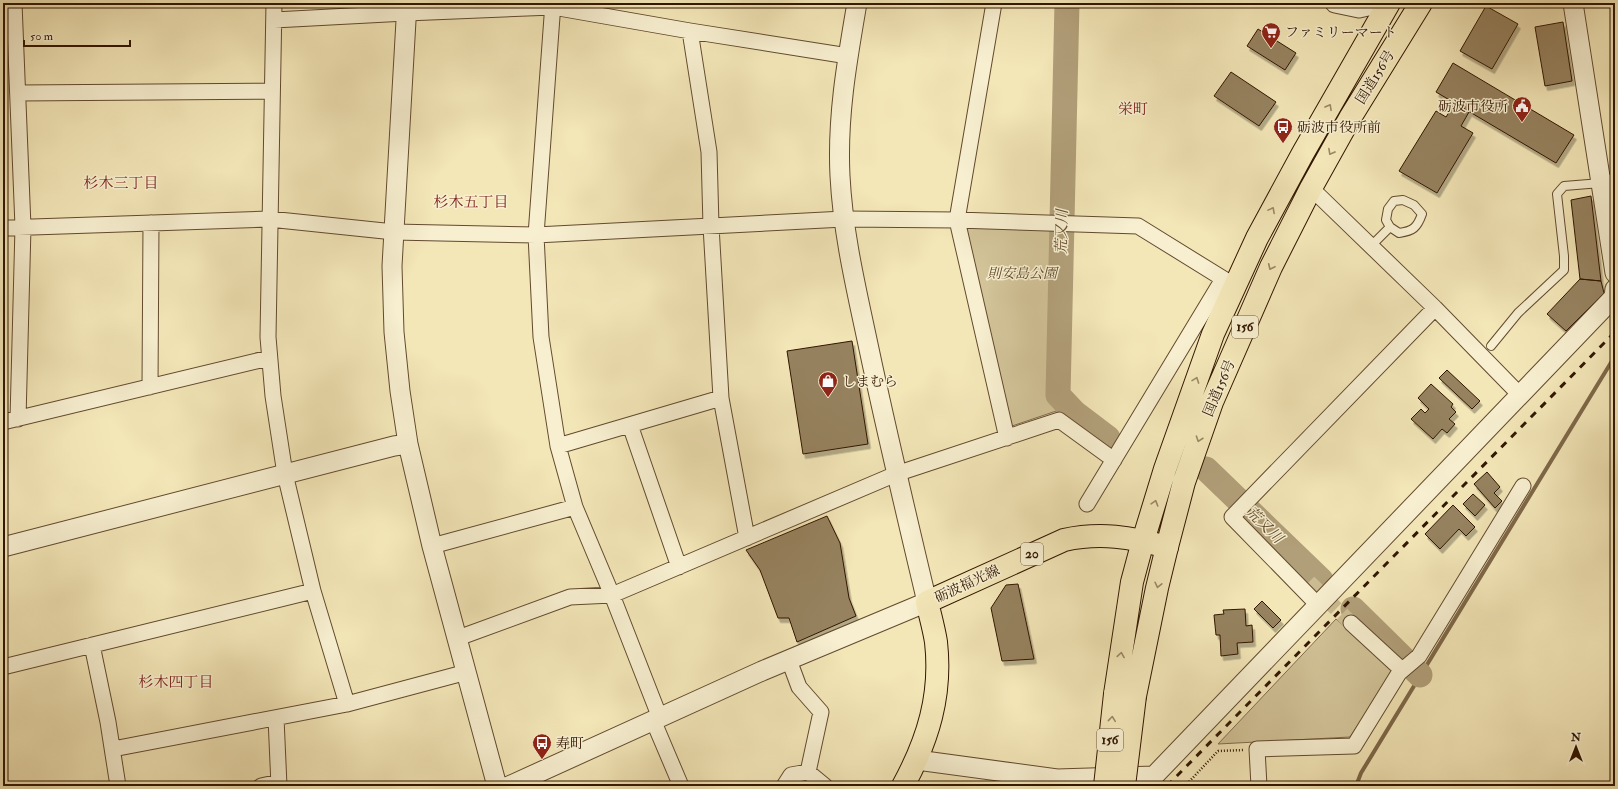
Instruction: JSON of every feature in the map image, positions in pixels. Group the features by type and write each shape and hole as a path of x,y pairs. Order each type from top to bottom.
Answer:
{"main road":[{"name":"国道156号","path":"1124,786 1125,695 1132,582 1165,469 1213,334 1229,282 1257,238 1303,153 1389,3"},
{"name":"国道156号","path":"1105,786 1125,695 1157,588 1184,482 1212,402 1271,267 1311,188 1350,118 1421,3"},
{"name":"砺波福光線","path":"903,786 917,760 930,722 938,681 936,641 928,602 1064,540 1084,535 1114,536 1167,547"}],"street":[{"path":"14,3 9,38 18,93 23,228 18,419"},
{"path":"274,3 269,219 269,358 273,396 285,474 313,591 347,704"},
{"path":"509,786 789,660 928,602 896,474 852,269 844,219 840,176 840,114 857,3"},
{"path":"994,3 956,220 1007,438"},
{"path":"1335,3 1359,8 1382,3"},
{"path":"1573,3 1608,182 1615,273"},
{"path":"274,20 407,8 553,5 690,31 848,56"},
{"path":"553,5 536,235 541,337 558,446 575,507 612,595 681,786"},
{"path":"407,8 392,266 394,332 400,391 408,444 432,546 497,786"},
{"path":"690,31 709,152 711,226 721,398 747,538"},
{"path":"18,93 272,91"},
{"path":"1311,188 1435,308 1520,395"},
{"path":"3,228 269,219 394,232 536,235 844,219 956,220 1138,226 1229,282 1086,504"},
{"path":"150,387 151,223"},
{"path":"917,760 1057,779 1154,776 1614,297 1615,289"},
{"path":"1318,605 1232,517 1435,308"},
{"path":"3,422 269,358"},
{"path":"558,446 721,398"},
{"path":"458,638 570,597 612,595 896,474 1059,420 1114,460"},
{"path":"630,425 679,567"},
{"path":"3,547 394,446 408,444"},
{"path":"1258,786 1257,750 1354,746 1399,673 1419,656 1523,486"},
{"path":"432,546 575,507"},
{"path":"1239,510 1309,582"},
{"path":"3,667 313,591"},
{"path":"1351,624 1402,670"},
{"path":"92,645 113,748 118,786"},
{"path":"789,660 799,687 821,712 808,772"},
{"path":"113,748 347,704 467,672"},
{"path":"261,786 279,784 276,718"},
{"path":"784,786 791,775 808,772 825,786"}],"lane":[{"path":"1491,346 1518,313 1564,270 1564,256 1557,194 1564,186 1608,182"},
{"path":"1403,200 1414,205 1422,214 1418,224 1410,232 1399,233 1390,227 1386,220 1388,210 1394,201 1403,200"},
{"path":"1371,246 1390,227"}],"path":[{"path":"1185,786 1218,751 1257,750"}],"green space":[{"name":"則安島公園","path":"962,224 1070,228 1066,385 1074,405 1012,426"},
{"path":"1336,619 1395,670 1350,737 1218,744"}],"building":[{"path":"1486,6 1518,24 1492,69 1460,51"},
{"path":"1563,22 1572,81 1545,86 1535,27"},
{"name":"ファミリーマート","path":"1258,29 1296,53 1285,70 1247,46"},
{"name":"砺波市役所","path":"1453,63 1574,135 1556,163 1436,92"},
{"path":"1231,72 1276,102 1259,126 1214,96"},
{"path":"1455,103 1469,112 1461,126 1473,133 1437,193 1399,171 1436,111 1446,117"},
{"path":"1591,196 1601,281 1580,279 1571,200"},
{"path":"1580,279 1601,281 1604,293 1566,331 1547,314"},
{"name":"しまむら","path":"852,341 868,444 803,454 787,351"},
{"path":"1447,370 1480,401 1472,409 1439,378"},
{"path":"1431,384 1453,404 1451,407 1456,412 1449,419 1455,424 1447,433 1442,429 1433,439 1411,419 1421,409 1425,413 1429,409 1418,398"},
{"path":"1487,472 1500,487 1494,493 1502,501 1495,508 1474,484"},
{"path":"1473,494 1485,505 1475,516 1463,504"},
{"path":"1453,505 1475,527 1466,536 1459,529 1440,549 1425,534"},
{"path":"827,516 840,543 849,598 856,616 797,642 789,618 778,618 760,570 746,550"},
{"path":"1018,584 1034,659 1002,661 991,608 1006,585"},
{"path":"1262,601 1281,620 1273,628 1254,609"},
{"path":"1245,609 1246,626 1252,625 1253,642 1237,643 1238,654 1221,656 1220,635 1216,635 1214,615 1224,614 1223,610"},
{"path":"1291,783 1323,783 1323,786 1291,786"}],"waterway":[{"name":"荒又川","path":"1067,3 1058,395 1075,413 1108,438"},
{"path":"1356,786 1361,773 1615,356"},
{"name":"荒又川","path":"1206,469 1321,580"},
{"name":"荒又川","path":"1353,609 1420,675"}],"tunnel":[{"path":"1309,582 1351,623"}],"railway":[{"path":"1167,786 1615,332"}],"place":[{"name":"ファミリーマート","path":"1271,49"},
{"name":"砺波市役所","path":"1522,123"},
{"name":"砺波市役所前","path":"1283,144"},
{"name":"しまむら","path":"828,398"},
{"name":"寿町","path":"542,760"}],"district":[{"name":"栄町","path":"1133,109"},
{"name":"杉木三丁目","path":"121,183"},
{"name":"杉木五丁目","path":"471,202"},
{"name":"杉木四丁目","path":"176,682"}]}
